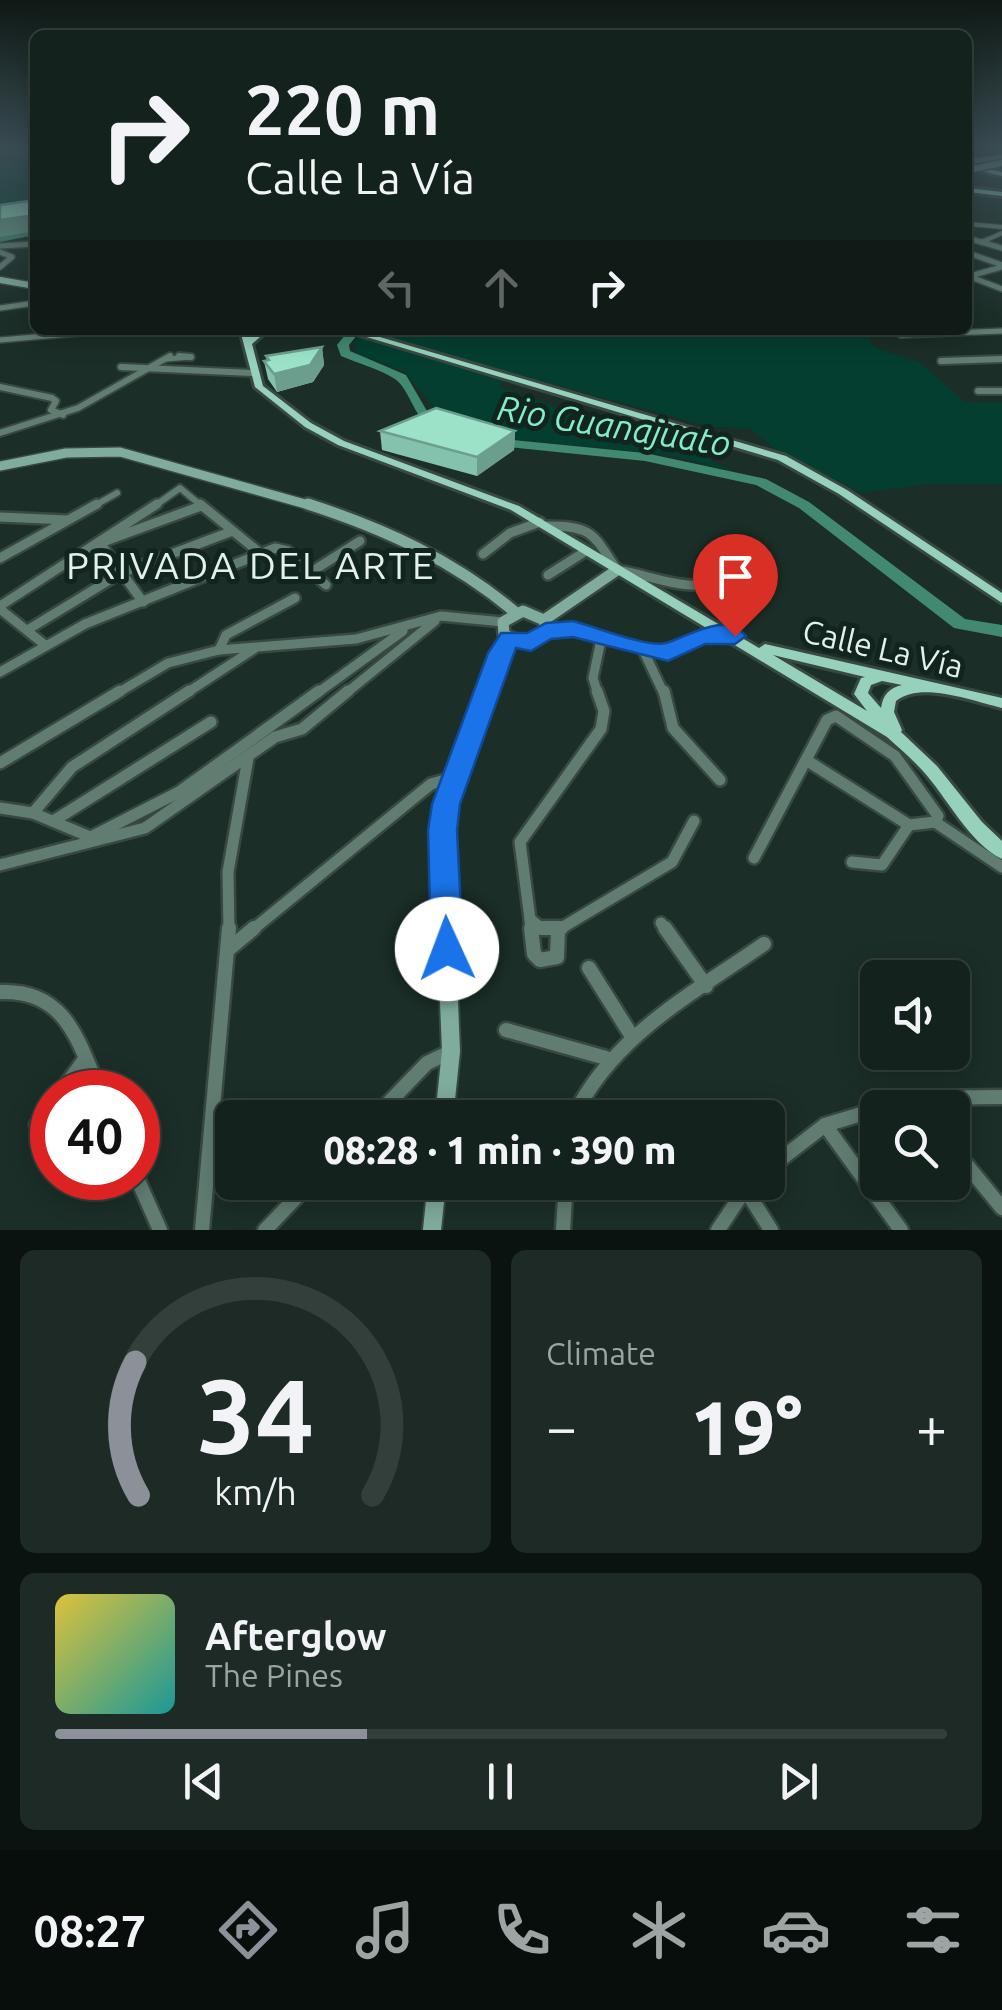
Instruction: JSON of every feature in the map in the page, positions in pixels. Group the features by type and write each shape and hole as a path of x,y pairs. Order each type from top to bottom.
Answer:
{"main road":[{"path":"244,335 252,372 268,397 326,436 495,498 543,524 892,733 932,770"},
{"path":"361,335 685,426 782,458 843,492 1002,599"},
{"name":"Calle La Vía","path":"753,647 1002,702"},
{"path":"880,676 866,682 861,694 869,709 895,730 976,827 1002,852"},
{"path":"895,730 887,712 890,698 899,691 928,686"}],"street":[{"path":"972,225 1001,229"},
{"path":"982,242 1001,229"},
{"path":"972,239 1002,248"},
{"path":"0,249 30,245"},
{"path":"0,249 12,257 0,267"},
{"path":"972,255 1002,266"},
{"path":"972,275 1002,266"},
{"path":"972,278 1002,289"},
{"path":"0,280 30,285"},
{"path":"0,308 30,304"},
{"path":"972,332 1002,331"},
{"path":"0,340 58,335"},
{"path":"901,336 921,335"},
{"path":"0,433 63,415 171,356 192,357"},
{"path":"940,361 1002,359"},
{"path":"121,367 252,372"},
{"path":"0,387 52,398 56,401 51,410 63,415"},
{"path":"978,391 1002,390"},
{"path":"0,466 70,452 109,450 183,465 392,534 496,594 514,612"},
{"path":"45,645 0,608 180,488 260,553"},
{"path":"0,558 117,493"},
{"path":"100,543 201,506"},
{"path":"2,518 68,520"},
{"path":"483,554 510,533 543,524 582,527 604,544 617,570 678,586 694,586 736,572 744,562 746,547"},
{"path":"29,629 121,573 230,532"},
{"path":"310,572 360,542"},
{"path":"100,543 142,602"},
{"path":"0,672 45,645 260,553 283,548 326,585"},
{"path":"548,575 586,551"},
{"path":"510,639 531,642 545,626 617,570"},
{"path":"219,650 226,636 295,598"},
{"path":"0,763 168,663 219,650 356,640 441,616 503,622 514,612 532,612 545,626 573,629 644,652 668,652 702,635 735,636"},
{"path":"0,865 145,828 248,758 259,743 302,729 441,616"},
{"path":"503,622 510,639"},
{"path":"95,838 259,743 410,626"},
{"path":"446,1100 451,1051 442,830 446,804 500,653 510,639"},
{"path":"558,930 557,957 540,960 534,954 520,842 601,728 604,711 593,678 601,640"},
{"path":"33,813 72,768 256,648"},
{"path":"644,652 664,687 664,706 673,728 720,780"},
{"path":"754,858 827,720 836,716 854,724 896,756 938,816 936,822"},
{"path":"55,820 211,722"},
{"path":"202,1230 229,949 230,853 248,758"},
{"path":"806,760 909,826 936,822 1002,867"},
{"path":"229,949 432,784 457,776"},
{"path":"0,808 33,813 95,838"},
{"path":"530,919 542,929 558,930 672,862 694,822"},
{"path":"852,862 882,864 909,826"},
{"path":"661,923 706,986"},
{"path":"579,1100 606,1058 764,944"},
{"path":"588,968 633,1038"},
{"path":"0,992 36,993 66,1016 90,1070"},
{"path":"506,1030 606,1058"},
{"path":"391,1100 427,1063 451,1051"},
{"path":"76,1070 85,1058"},
{"path":"970,1099 1002,1097"},
{"path":"785,1157 826,1126 860,1115"},
{"path":"826,1126 901,1230"},
{"path":"970,1169 1002,1208"},
{"path":"147,1200 160,1230"},
{"path":"265,1230 294,1200"},
{"path":"432,1230 435,1200"},
{"path":"564,1230 565,1200"},
{"path":"718,1230 737,1200"},
{"path":"755,1200 771,1230"}],"green space":[{"path":"0,206 30,206 30,208 0,212"},
{"path":"363,335 867,335 873,347 919,362 965,402 1002,403 1002,484 928,484 862,493 778,451 749,428 711,427 512,373 498,386 587,418 604,416 668,439 735,472 668,455 491,437 444,419 404,371 357,354 354,342"}],"building":[{"path":"0,206 30,206 30,216 0,220"},
{"path":"322,347 310,365 274,374 264,361 269,360 266,356"},
{"path":"436,408 515,431 477,457 380,431"}],"waterway":[{"path":"0,239 30,233"},
{"name":"Rio Guanajuato","path":"351,335 343,345 345,353 402,378 422,413 440,426"},
{"name":"Rio Guanajuato","path":"494,442 645,457 761,482 804,505 960,624 1002,631"}],"district":[{"name":"PRIVADA DEL ARTE","path":"251,565"}],"route":[{"path":"447,949 442,830 446,804 500,653 510,639 531,642 546,632 573,629 644,652 668,652 702,635 735,636"}]}
